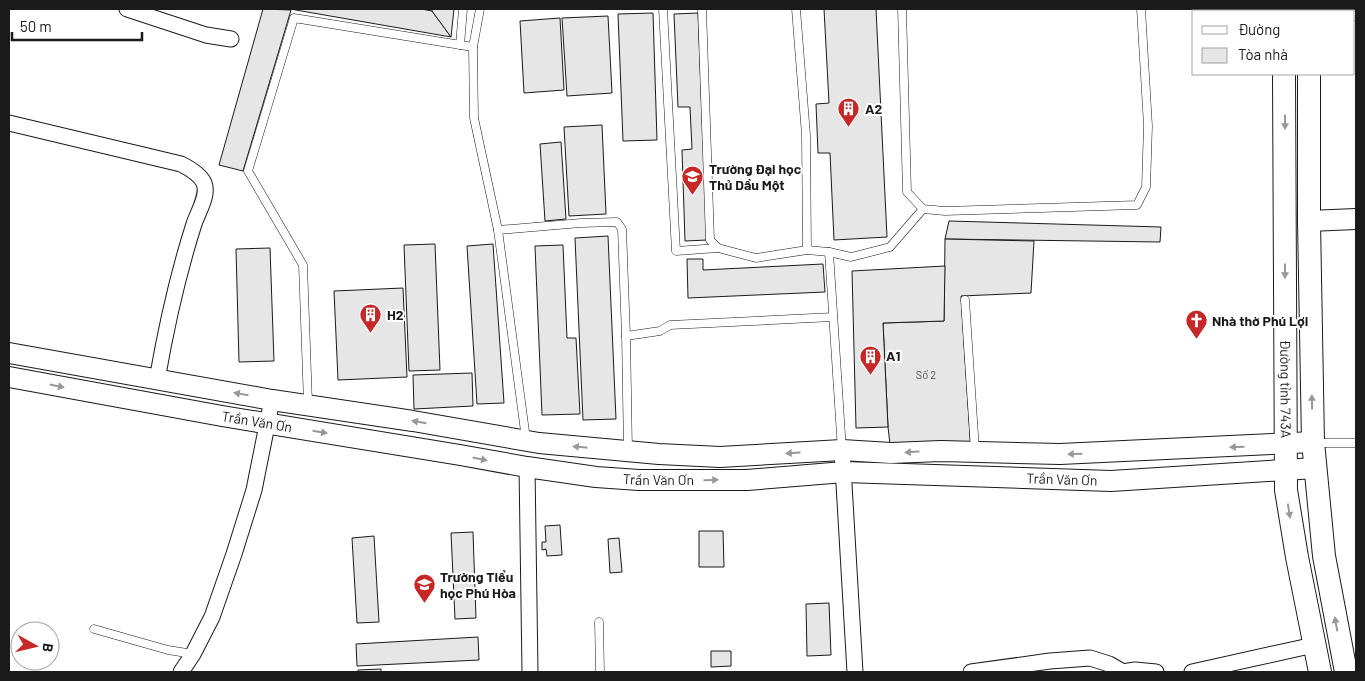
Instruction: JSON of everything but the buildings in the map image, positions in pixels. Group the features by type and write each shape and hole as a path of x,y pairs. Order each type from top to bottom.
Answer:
{"main road":[{"name":"Đường tỉnh 743A","path":"1284,75 1286,490 1320,672"},
{"name":"Đường tỉnh 743A","path":"1309,75 1309,221 1313,442 1324,556 1346,672"}],"street":[{"path":"127,9 206,35 231,39"},
{"path":"9,123 181,164 193,171 204,184 204,195 194,224 164,338 157,380"},
{"path":"1285,223 1356,219"},
{"name":"Trần Văn Ơn","path":"9,353 272,400 526,440 628,452 720,456 842,450 891,453 941,450 1060,454 1286,445 1313,442"},
{"name":"Trần Văn Ơn","path":"9,377 222,416 596,477 679,481 769,478 844,472 1111,481 1316,468"},
{"path":"187,666 212,617 234,554 254,490 272,400"},
{"path":"842,450 855,672"},
{"path":"527,467 530,672"},
{"path":"1192,672 1314,645"},
{"path":"971,672 1050,661 1090,658 1109,664 1123,672 1135,670 1156,672"}],"lane":[{"path":"460,45 463,9"},
{"path":"480,9 473,47 474,118 498,230 526,440"},
{"path":"662,9 676,251 718,248 756,258 807,250 851,257 890,247 923,209"},
{"path":"702,9 710,240 718,248"},
{"path":"796,9 806,135 807,250"},
{"path":"902,9 907,192 923,209 945,211 1137,205 1146,187 1148,135 1141,9"},
{"path":"308,405 303,265 248,171 294,18 473,47"},
{"path":"498,230 617,222 622,229 628,452"},
{"path":"828,252 842,450"},
{"path":"965,300 975,452"},
{"path":"626,336 660,331 670,325 833,317"},
{"path":"1313,442 1356,443"},
{"path":"600,622 600,672"},
{"path":"94,629 168,650 187,666"}],"place":[{"name":"A2","path":"849,128"},
{"name":"Trường Đại học Thủ Dầu Một","path":"693,196"},
{"name":"H2","path":"371,334"},
{"name":"Nhà thờ Phú Lợi","path":"1196,340"},
{"name":"A1","path":"870,375"},
{"name":"Trường Tiểu học Phú Hòa","path":"424,604"}]}
